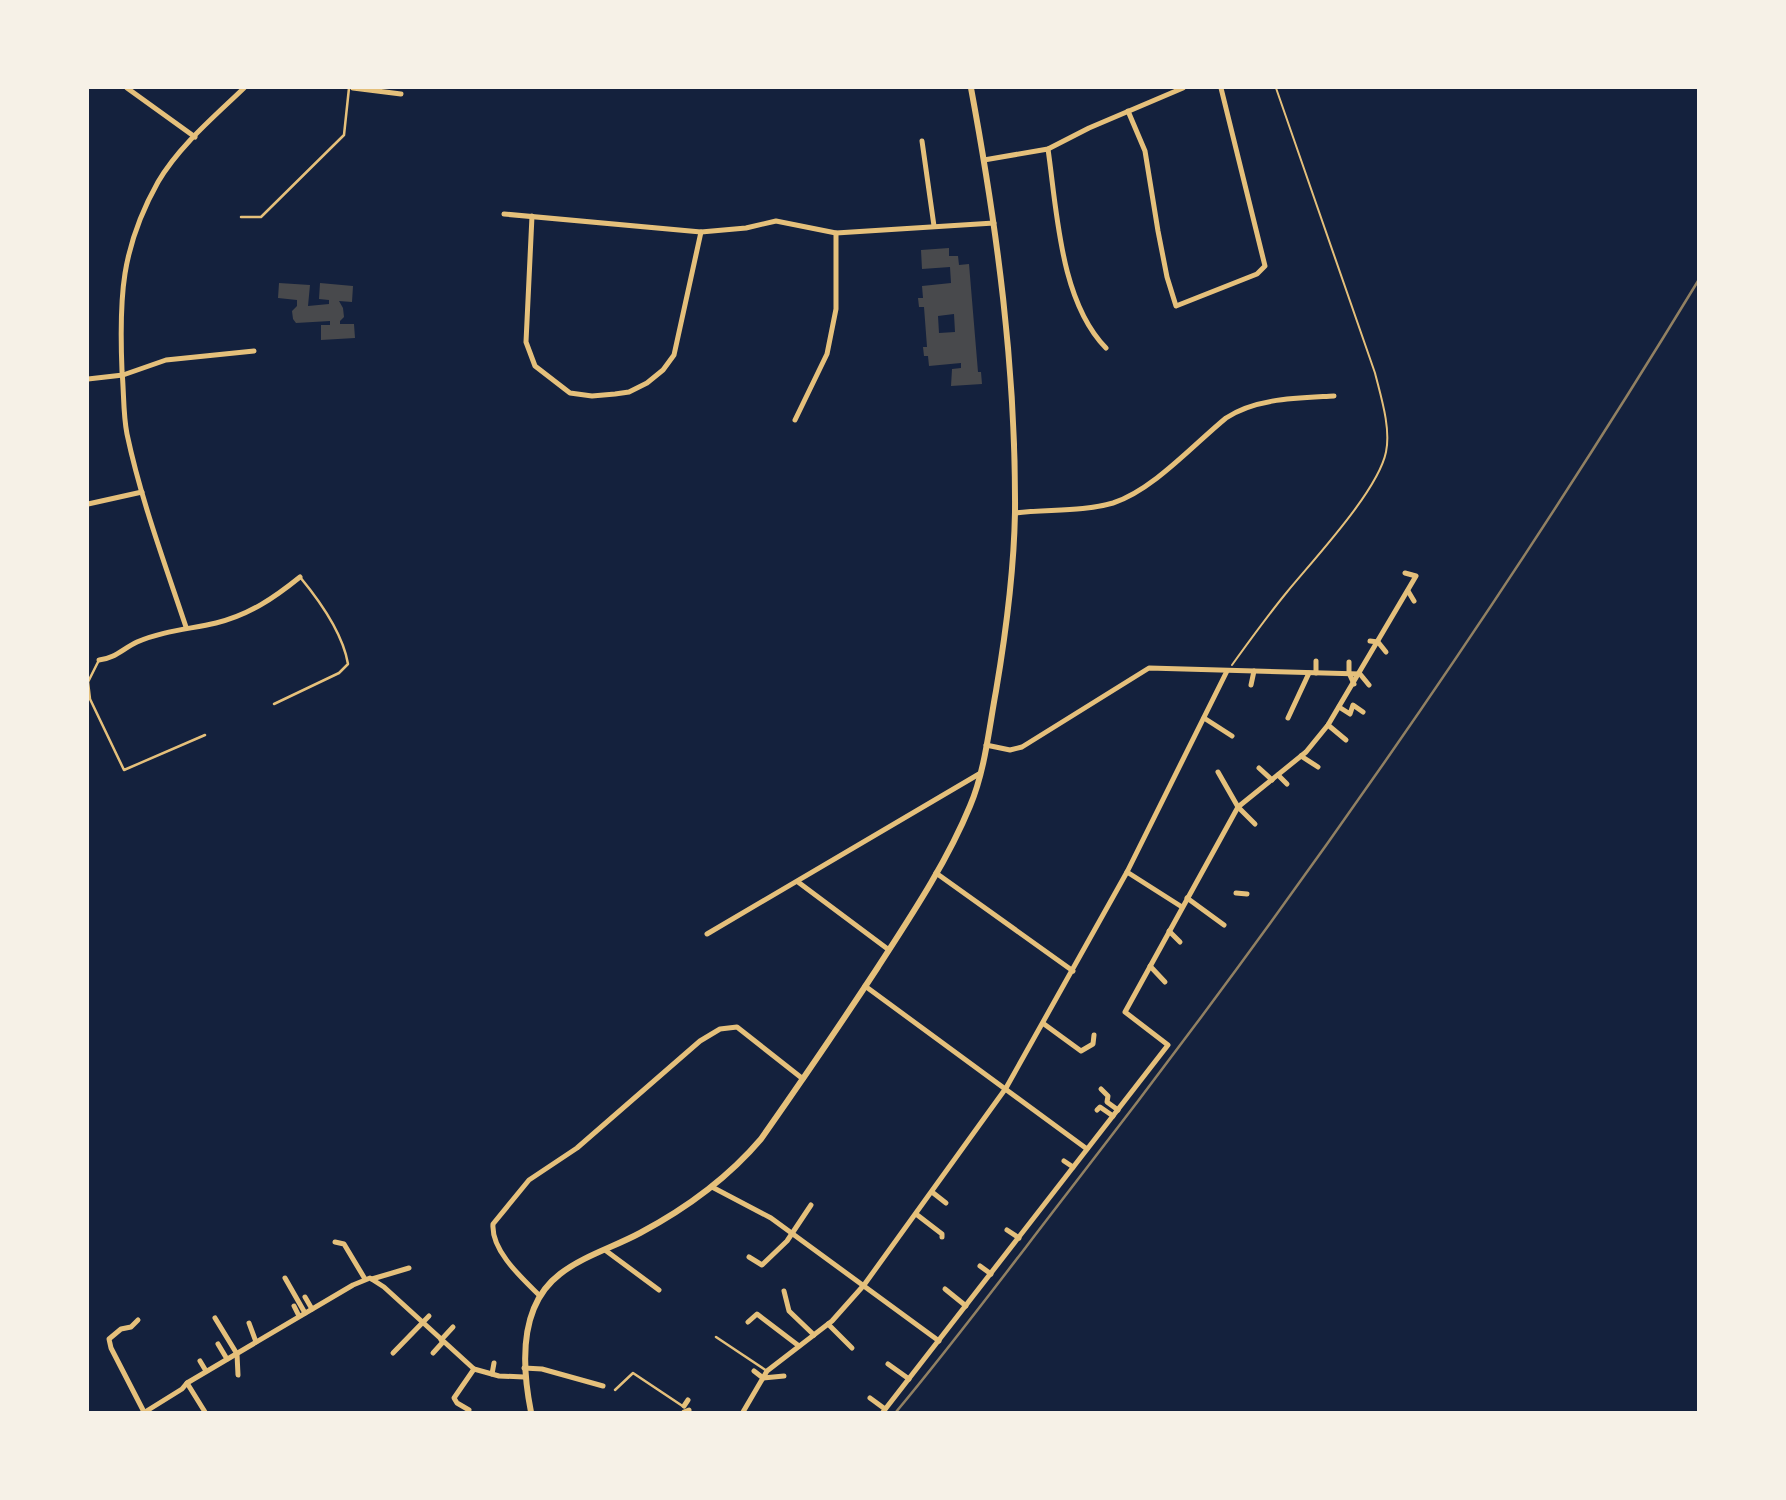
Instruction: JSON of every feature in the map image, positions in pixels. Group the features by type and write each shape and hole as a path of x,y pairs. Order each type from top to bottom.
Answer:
{"street":[{"path":"127,88 195,137"},
{"path":"186,627 142,492 126,431 120,325 122,285 128,251 137,223 160,179 195,137 244,88"},
{"path":"351,88 401,94"},
{"path":"531,1412 524,1377 525,1349 533,1311 540,1296 559,1275 680,1210 739,1165 761,1139 865,986 936,873 971,804 986,745 1003,646 1015,513 1012,386 1006,309 971,88"},
{"path":"984,160 1048,149 1089,128 1183,88"},
{"path":"1128,111 1145,151 1160,242 1176,306 1257,274 1265,266 1221,88"},
{"path":"922,141 934,226"},
{"path":"1048,149 1059,228 1073,294 1092,333 1106,348"},
{"path":"504,214 701,232 746,228 776,221 836,233 994,223"},
{"path":"532,216 526,342 535,366 570,393 592,396 629,392 647,383 663,370 674,355 701,232"},
{"path":"795,420 827,354 836,309 836,233"},
{"path":"88,379 123,375 166,360 254,351"},
{"path":"1015,513 1082,508 1113,502 1146,487 1240,409 1288,399 1334,396"},
{"path":"88,504 142,492"},
{"path":"870,1398 884,1411 1168,1045 1125,1012 1133,991 1150,966 1208,856 1238,807 1301,755 1335,715 1378,642 1401,596 1408,591 1416,576 1405,573"},
{"path":"99,660 108,659 138,642 186,627 217,623 248,613 273,599 300,577"},
{"path":"1408,591 1414,601"},
{"path":"1370,641 1378,642 1386,652"},
{"path":"1288,718 1316,661"},
{"path":"1349,662 1349,673 1354,684"},
{"path":"986,745 1010,750 1022,747 1149,668 1349,673 1360,674 1369,685"},
{"path":"743,1412 767,1371 828,1324 864,1286 1006,1088 1127,872 1227,671"},
{"path":"1251,685 1254,671"},
{"path":"1339,707 1350,714 1353,705 1363,712"},
{"path":"1328,711 1335,715"},
{"path":"1204,718 1232,736"},
{"path":"1328,725 1346,740"},
{"path":"1313,731 1317,739"},
{"path":"1301,755 1318,767"},
{"path":"1259,768 1287,784"},
{"path":"1218,772 1238,807 1255,824"},
{"path":"707,934 979,774"},
{"path":"1127,872 1182,907"},
{"path":"936,873 1073,971"},
{"path":"798,881 888,950"},
{"path":"1236,893 1247,894"},
{"path":"1187,898 1224,925"},
{"path":"1169,931 1180,942"},
{"path":"1164,941 1170,948"},
{"path":"1149,950 1156,955"},
{"path":"1150,966 1165,982"},
{"path":"865,986 1087,1149"},
{"path":"1134,1031 1138,1022"},
{"path":"1044,1024 1081,1051 1093,1044 1094,1035"},
{"path":"540,1296 507,1261 492,1231 493,1224 529,1180 576,1148 701,1041 720,1029 737,1027 803,1079"},
{"path":"1158,1038 1162,1031"},
{"path":"1101,1089 1108,1096 1107,1102 1118,1110"},
{"path":"1097,1110 1100,1107 1113,1116"},
{"path":"1064,1161 1073,1167"},
{"path":"712,1188 771,1218 916,1328 939,1341"},
{"path":"932,1192 946,1203"},
{"path":"1038,1197 1046,1202"},
{"path":"749,1257 762,1265 792,1233 811,1205"},
{"path":"916,1214 942,1234 942,1237"},
{"path":"911,1221 918,1228"},
{"path":"1007,1230 1019,1238"},
{"path":"335,1242 344,1244 369,1279 390,1292 474,1369 524,1377"},
{"path":"605,1250 659,1290"},
{"path":"877,1254 885,1257"},
{"path":"980,1266 991,1274"},
{"path":"138,1320 109,1339 133,1398 144,1412 206,1371 354,1284 409,1268"},
{"path":"350,1276 354,1284"},
{"path":"285,1278 302,1315"},
{"path":"946,1289 966,1306"},
{"path":"848,1290 855,1296"},
{"path":"783,1291 789,1311 814,1335"},
{"path":"305,1297 312,1309"},
{"path":"294,1306 302,1315"},
{"path":"748,1322 757,1314 799,1346"},
{"path":"410,1322 412,1315"},
{"path":"393,1353 429,1316"},
{"path":"215,1318 237,1354 238,1375"},
{"path":"250,1323 256,1342"},
{"path":"828,1324 852,1348"},
{"path":"433,1353 453,1327"},
{"path":"263,1338 266,1345"},
{"path":"218,1344 227,1359"},
{"path":"788,1355 793,1361"},
{"path":"200,1362 206,1371"},
{"path":"492,1374 494,1363"},
{"path":"888,1364 909,1379"},
{"path":"524,1368 542,1369 603,1386"},
{"path":"466,1412 469,1410 453,1403 456,1394 474,1369"},
{"path":"754,1371 763,1378 785,1376"},
{"path":"187,1383 205,1412"},
{"path":"687,1410 688,1400"}],"lane":[{"path":"241,217 261,217 344,135 351,88"},
{"path":"274,704 339,673 348,664 346,654 321,603 300,577"},
{"path":"99,660 88,682 90,699 124,770 205,734"},
{"path":"716,1337 767,1371"},
{"path":"615,1390 633,1373 687,1410"}],"building":[{"path":"949,248 949,256 958,256 959,265 969,264 978,372 981,372 982,384 951,386 952,369 961,368 961,363 929,366 928,356 924,356 923,347 927,347 924,307 919,307 918,298 923,298 922,286 951,283 950,267 922,269 921,250","holes":["954,314 955,332 939,333 938,316"]},
{"path":"279,283 310,285 308,306 329,304 329,300 319,299 320,283 353,286 352,302 339,301 344,317 340,324 354,324 355,338 321,340 321,325 330,325 330,321 296,323 292,311 297,306 297,300 278,298"}],"railway":[{"path":"896,1412 1156,1077 1319,855 1476,629 1626,398 1698,281"}]}
